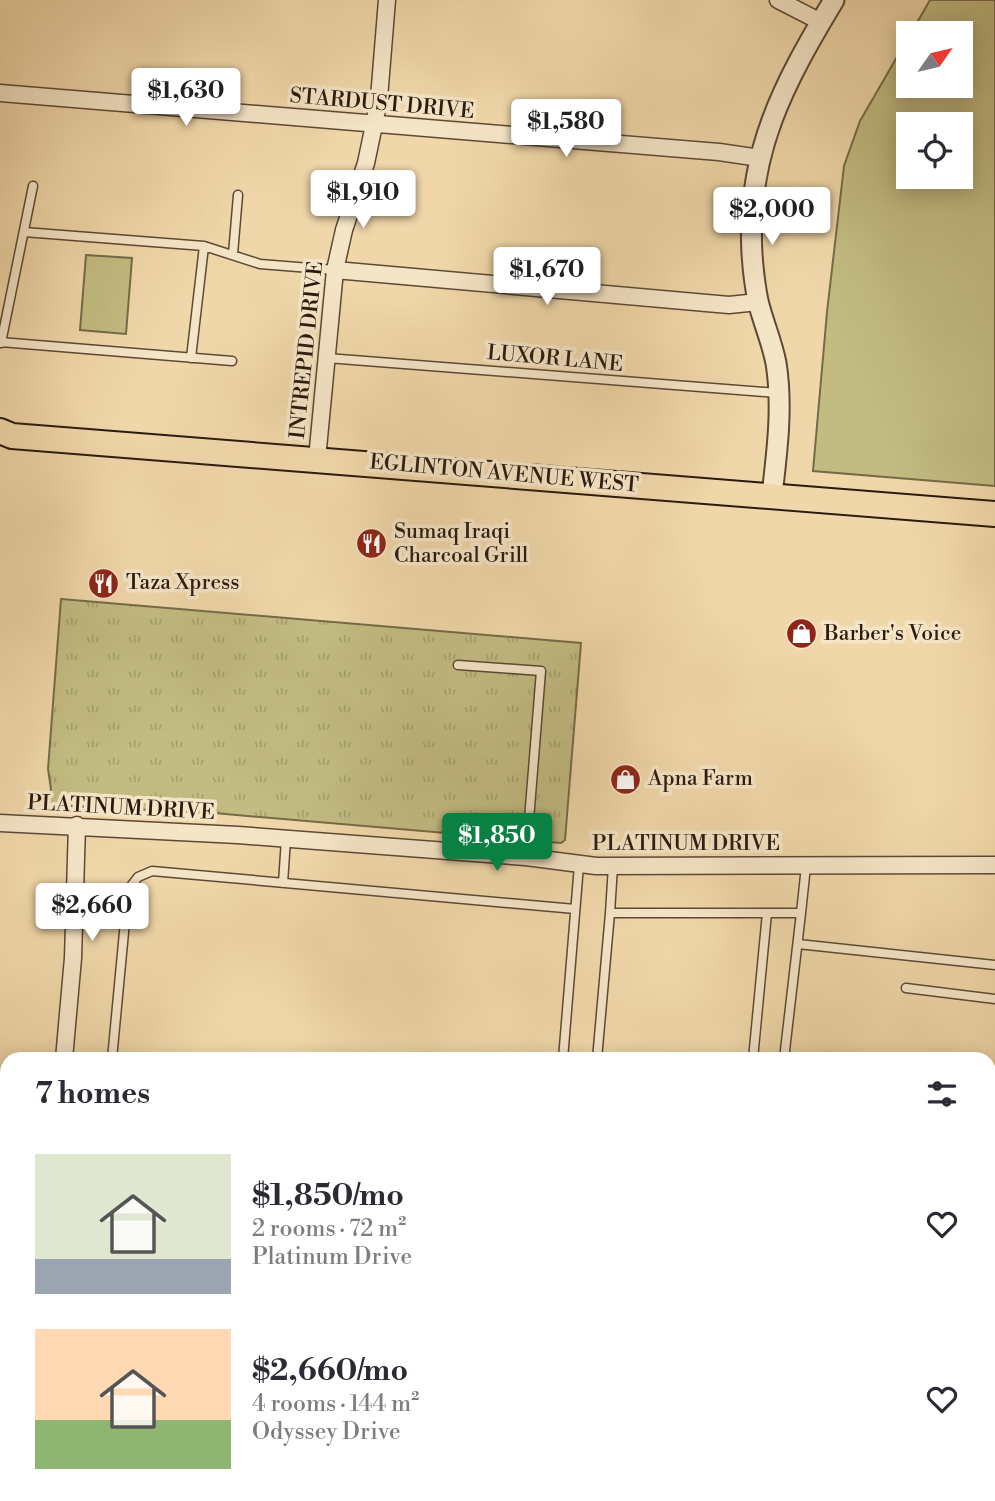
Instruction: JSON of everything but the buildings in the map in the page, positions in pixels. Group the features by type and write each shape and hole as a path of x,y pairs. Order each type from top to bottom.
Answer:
{"main road":[{"name":"EGLINTON AVENUE WEST","path":"4,435 995,514"}],"street":[{"name":"INTREPID DRIVE","path":"317,459 335,270 344,230 366,163 374,125 379,99 387,0"},
{"path":"778,0 821,22"},
{"path":"772,495 780,394 775,359 758,302 752,227 760,158 784,86 834,0"},
{"name":"STARDUST DRIVE","path":"0,93 719,152 760,158"},
{"path":"335,270 729,305 758,302"},
{"name":"PLATINUM DRIVE","path":"0,822 286,839 526,857 579,865 995,865"},
{"path":"65,1052 73,958 77,825"}],"lane":[{"path":"33,186 1,343 232,361"},
{"path":"233,254 238,195"},
{"path":"24,232 204,246 260,264 335,270"},
{"path":"191,358 204,246"},
{"name":"LUXOR LANE","path":"327,358 780,394"},
{"path":"458,664 541,671 526,857"},
{"path":"283,883 286,839"},
{"path":"564,1052 579,865"},
{"path":"598,1052 613,866"},
{"path":"785,1052 806,866"},
{"path":"113,1052 128,890 138,877 152,871 575,909"},
{"path":"610,913 801,913"},
{"path":"754,1052 767,913"},
{"path":"797,944 995,965"},
{"path":"906,988 995,999"}],"green space":[{"path":"930,0 995,0 995,486 813,471 827,312 844,166 860,121 896,59 896,98 973,98 973,21 918,21"},
{"path":"86,255 132,258 126,334 80,330"},
{"path":"61,599 581,643 565,840 561,843 214,813 48,805 51,789 48,769"}],"place":[{"name":"Sumaq Iraqi Charcoal Grill","path":"371,544"},
{"name":"Taza Xpress","path":"103,583"},
{"name":"Barber's Voice","path":"801,634"},
{"name":"Apna Farm","path":"625,779"}]}
